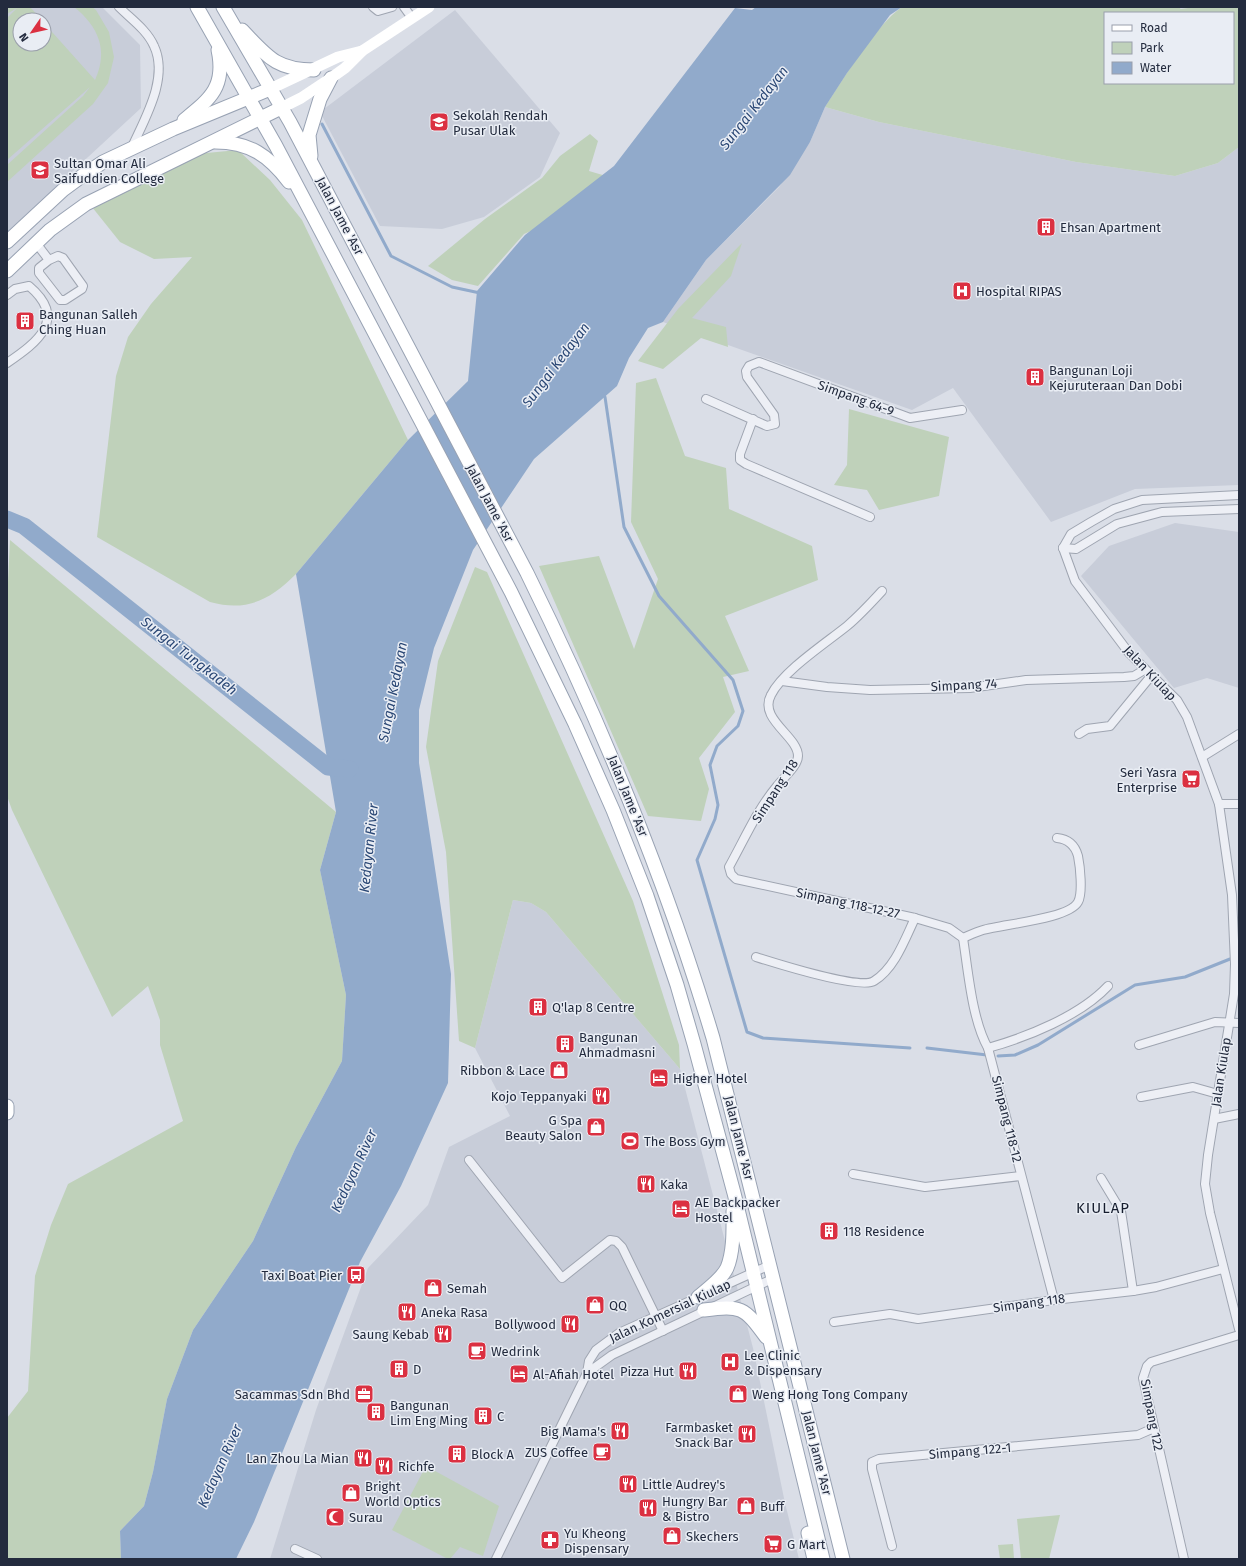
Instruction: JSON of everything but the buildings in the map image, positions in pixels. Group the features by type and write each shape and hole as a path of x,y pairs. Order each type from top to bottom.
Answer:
{"main road":[{"name":"Jalan Jame 'Asr","path":"197,7 310,209 511,592 576,724 613,810 647,896 677,985 694,1044 734,1194 823,1559"},
{"path":"7,271 36,243 69,215 91,201 301,98 345,68 362,51 429,7"},
{"name":"Jalan Jame 'Asr","path":"226,12 312,164 527,573 562,644 630,801 664,889 695,979 713,1038 843,1559"},
{"path":"226,12 262,52 281,66 314,70"},
{"path":"173,129 210,98 217,86 220,61 217,42"},
{"path":"7,242 82,176 132,147 314,70 338,57 362,51"},
{"path":"312,164 309,135 320,99 331,78"},
{"path":"213,142 240,144 251,148 269,160 310,209 330,198"},
{"path":"7,1106 7,1113"},
{"path":"698,1297 718,1279 726,1268 732,1239 734,1194"},
{"path":"704,1310 738,1308 747,1314 770,1342"},
{"path":"795,1443 814,1559"}],"street":[{"path":"119,7 144,31 154,45 157,56 157,84 149,110 132,147"},
{"path":"373,7 382,12 392,7"},
{"path":"404,7 412,18"},
{"path":"36,243 49,260"},
{"path":"58,256 63,258 83,286 82,289 65,300 60,300 38,271 39,268 49,260 58,256"},
{"path":"7,294 15,289 29,286 41,296 48,312 45,327 38,339 31,346 7,363"},
{"name":"Simpang 64-9","path":"753,419 772,426 775,424 776,420 747,377 746,371 753,363 759,362 910,418 962,410"},
{"path":"706,399 753,419 740,454 740,460 746,464 870,517"},
{"path":"1239,495 1142,500 1114,510 1071,534 1063,548 1076,549 1117,524 1162,512 1239,509"},
{"name":"Jalan Kiulap","path":"1063,548 1075,581 1129,653 1144,670 1177,700 1187,717 1219,804 1236,895 1235,964 1229,1022 1205,1184 1223,1269 1239,1325"},
{"name":"Simpang 118","path":"731,874 729,867 768,796 795,764 798,757 796,750 775,723 769,708 770,696 782,681 849,624 882,591"},
{"name":"Simpang 74","path":"782,681 827,687 870,690 970,688 1026,680 1124,678 1134,676 1144,670"},
{"path":"1079,734 1087,729 1110,726 1151,676"},
{"path":"1202,757 1239,734"},
{"path":"1219,804 1239,804"},
{"path":"963,938 984,930 1058,914 1071,909 1078,902 1080,893 1079,861 1077,851 1065,838 1057,838"},
{"name":"Simpang 118-12-27","path":"731,874 736,879 915,918 948,928 963,938"},
{"path":"756,958 820,975 860,983 873,982 885,972 900,950 915,918"},
{"name":"Simpang 118-12","path":"963,938 978,1021 983,1040 988,1048 1054,1300"},
{"path":"988,1048 1018,1039 1057,1021 1099,995 1108,986"},
{"path":"1139,1045 1195,1026 1215,1022 1239,1023"},
{"path":"1141,1097 1194,1087 1218,1094"},
{"path":"1214,1119 1239,1114"},
{"path":"469,1160 562,1278 610,1240 616,1241 622,1247 663,1331"},
{"path":"854,1174 925,1187 1021,1176"},
{"path":"1101,1178 1121,1211 1133,1291"},
{"name":"Jalan Komersial Kiulap","path":"496,1559 586,1373 589,1361 596,1350 618,1333 770,1265"},
{"name":"Simpang 118","path":"834,1322 890,1314 918,1319 1054,1300 1133,1291 1156,1287 1223,1269"},
{"name":"Jalan Komersial Kiulap","path":"586,1373 612,1354 774,1278"},
{"name":"Simpang 122","path":"1184,1559 1143,1378 1144,1372 1151,1362 1239,1335"},
{"name":"Simpang 122-1","path":"892,1546 872,1470 872,1462 879,1459 1138,1435 1154,1428"},
{"path":"294,1549 317,1559"}],"shaded area":[{"name":"Sultan Omar Ali Saifuddien College","path":"7,7 102,7 140,45 141,108 7,232"},
{"name":"Sekolah Rendah Pusar Ulak","path":"455,10 560,133 540,177 484,217 442,229 380,226 320,112"},
{"name":"Hospital RIPAS","path":"825,107 879,122 1076,162 1175,176 1218,163 1239,147 1239,485 1135,489 1051,522 953,388 912,410 663,322 706,260 779,187 810,142"},
{"path":"1175,523 1239,532 1239,688 1207,678 1174,688 1081,576 1109,546"},
{"path":"513,900 531,903 546,912 680,1069 753,1348 785,1503 799,1559 270,1559 316,1410 368,1268 428,1205 449,1147 510,1116 475,1048"}],"green space":[{"path":"7,7 30,7 35,12 13,12 17,8 7,14"},
{"path":"74,7 92,7 96,10 109,32 114,57 108,83 93,104 7,182 7,165 83,96 90,87 7,160 7,18 12,13 12,52 52,52 52,32 95,80 101,59 99,39 89,22"},
{"path":"902,7 1181,7 1180,9 1196,7 1239,7 1239,147 1218,163 1175,176 1076,162 879,122 825,107 850,68 881,27"},
{"path":"590,134 598,141 589,171 606,176 558,219 524,234 478,286 452,280 428,266 485,219 542,178 560,156"},
{"path":"238,150 270,180 302,220 408,440 296,574 277,591 267,597 257,602 235,606 210,602 97,537 116,376 128,337 151,304 192,257 154,259 120,242 92,207 196,154"},
{"path":"742,243 731,276 692,318 726,327 728,347 701,338 663,369 638,361 678,309"},
{"path":"656,378 685,456 726,468 729,509 812,546 818,580 725,616 749,671 723,677 735,712 699,758 709,789 701,821 648,816 539,566 599,556 634,649 658,579 631,522 636,383"},
{"path":"849,409 949,437 939,496 879,510 867,490 834,485 847,465"},
{"path":"10,540 336,812 320,870 346,995 342,1061 296,1147 253,1241 193,1330 167,1399 153,1472 144,1506 120,1531 121,1559 7,1559 7,1418 28,1391 35,1276 51,1225 68,1184 183,1121 160,1045 160,1020 148,986 112,1017 12,810 7,796 7,603"},
{"path":"475,567 487,572 633,901 679,1045 680,1069 546,912 531,903 513,900 475,1048 459,1041 446,852 426,747 438,661"},
{"path":"426,1466 499,1506 483,1556 460,1547 450,1559 448,1559 392,1530"},
{"path":"1060,1515 1049,1559 1021,1559 1017,1519"},
{"path":"1013,1544 1014,1559 1000,1559 998,1545"}],"water":[{"path":"756,7 902,7 890,15 847,73 825,107 810,142 790,175 706,260 663,322 648,328 629,358 617,386 534,459 473,550 434,648 419,710 419,763 451,974 448,1083 401,1186 360,1262 254,1522 236,1559 121,1559 120,1531 144,1506 153,1472 167,1399 193,1330 253,1241 296,1147 342,1061 346,995 320,870 336,812 296,574 408,440 468,381 477,291 525,235 614,166 735,8 752,10"}],"waterway":[{"path":"322,124 391,256 452,287 480,293"},
{"path":"603,394 605,397 624,527 659,596 733,680 743,711 738,726 717,746 710,765 718,805 715,819 697,860 747,1032 763,1038 910,1048"},
{"name":"Sungai Tungkadeh","path":"7,519 24,526 328,767 350,769"},
{"path":"998,1056 1015,1055 1038,1045 1135,985 1185,977 1230,959"},
{"path":"927,1048 987,1055"}],"place":[{"name":"Sekolah Rendah Pusar Ulak","path":"439,122"},
{"name":"Sultan Omar Ali Saifuddien College","path":"40,170"},
{"name":"Ehsan Apartment","path":"1046,227"},
{"name":"Hospital RIPAS","path":"962,291"},
{"name":"Bangunan Salleh Ching Huan","path":"25,321"},
{"name":"Bangunan Loji Kejuruteraan Dan Dobi","path":"1035,377"},
{"name":"Seri Yasra Enterprise","path":"1191,779"},
{"name":"Q'lap 8 Centre","path":"538,1007"},
{"name":"Bangunan Ahmadmasni","path":"565,1044"},
{"name":"Ribbon & Lace","path":"559,1070"},
{"name":"Higher Hotel","path":"659,1078"},
{"name":"Kojo Teppanyaki","path":"601,1096"},
{"name":"G Spa Beauty Salon","path":"596,1127"},
{"name":"The Boss Gym","path":"630,1141"},
{"name":"Kaka","path":"646,1184"},
{"name":"AE Backpacker Hostel","path":"681,1209"},
{"name":"118 Residence","path":"829,1231"},
{"name":"Taxi Boat Pier","path":"356,1275"},
{"name":"Semah","path":"433,1288"},
{"name":"QQ","path":"595,1305"},
{"name":"Aneka Rasa","path":"407,1312"},
{"name":"Bollywood","path":"570,1324"},
{"name":"Saung Kebab","path":"443,1334"},
{"name":"Wedrink","path":"477,1351"},
{"name":"Lee Clinic & Dispensary","path":"730,1362"},
{"name":"D","path":"399,1369"},
{"name":"Pizza Hut","path":"688,1371"},
{"name":"Al-Afiah Hotel","path":"519,1374"},
{"name":"Sacammas Sdn Bhd","path":"364,1394"},
{"name":"Weng Hong Tong Company","path":"738,1394"},
{"name":"Bangunan Lim Eng Ming","path":"376,1412"},
{"name":"C","path":"483,1416"},
{"name":"Big Mama's","path":"620,1431"},
{"name":"Farmbasket Snack Bar","path":"747,1434"},
{"name":"ZUS Coffee","path":"602,1452"},
{"name":"Block A","path":"457,1454"},
{"name":"Lan Zhou La Mian","path":"363,1458"},
{"name":"Richfe","path":"384,1466"},
{"name":"Little Audrey's","path":"628,1484"},
{"name":"Bright World Optics","path":"351,1493"},
{"name":"Buff","path":"746,1506"},
{"name":"Hungry Bar & Bistro","path":"648,1508"},
{"name":"Surau","path":"335,1517"},
{"name":"Skechers","path":"672,1536"},
{"name":"Yu Kheong Dispensary","path":"550,1540"},
{"name":"G Mart","path":"773,1544"}],"district":[{"name":"KIULAP","path":"1103,1208"}],"water label":[{"name":"Sungai Kedayan","path":"754,108"},
{"name":"Sungai Kedayan","path":"556,365"},
{"name":"Sungai Kedayan","path":"393,692"},
{"name":"Kedayan River","path":"369,848"},
{"name":"Kedayan River","path":"354,1171"},
{"name":"Kedayan River","path":"220,1466"}]}
